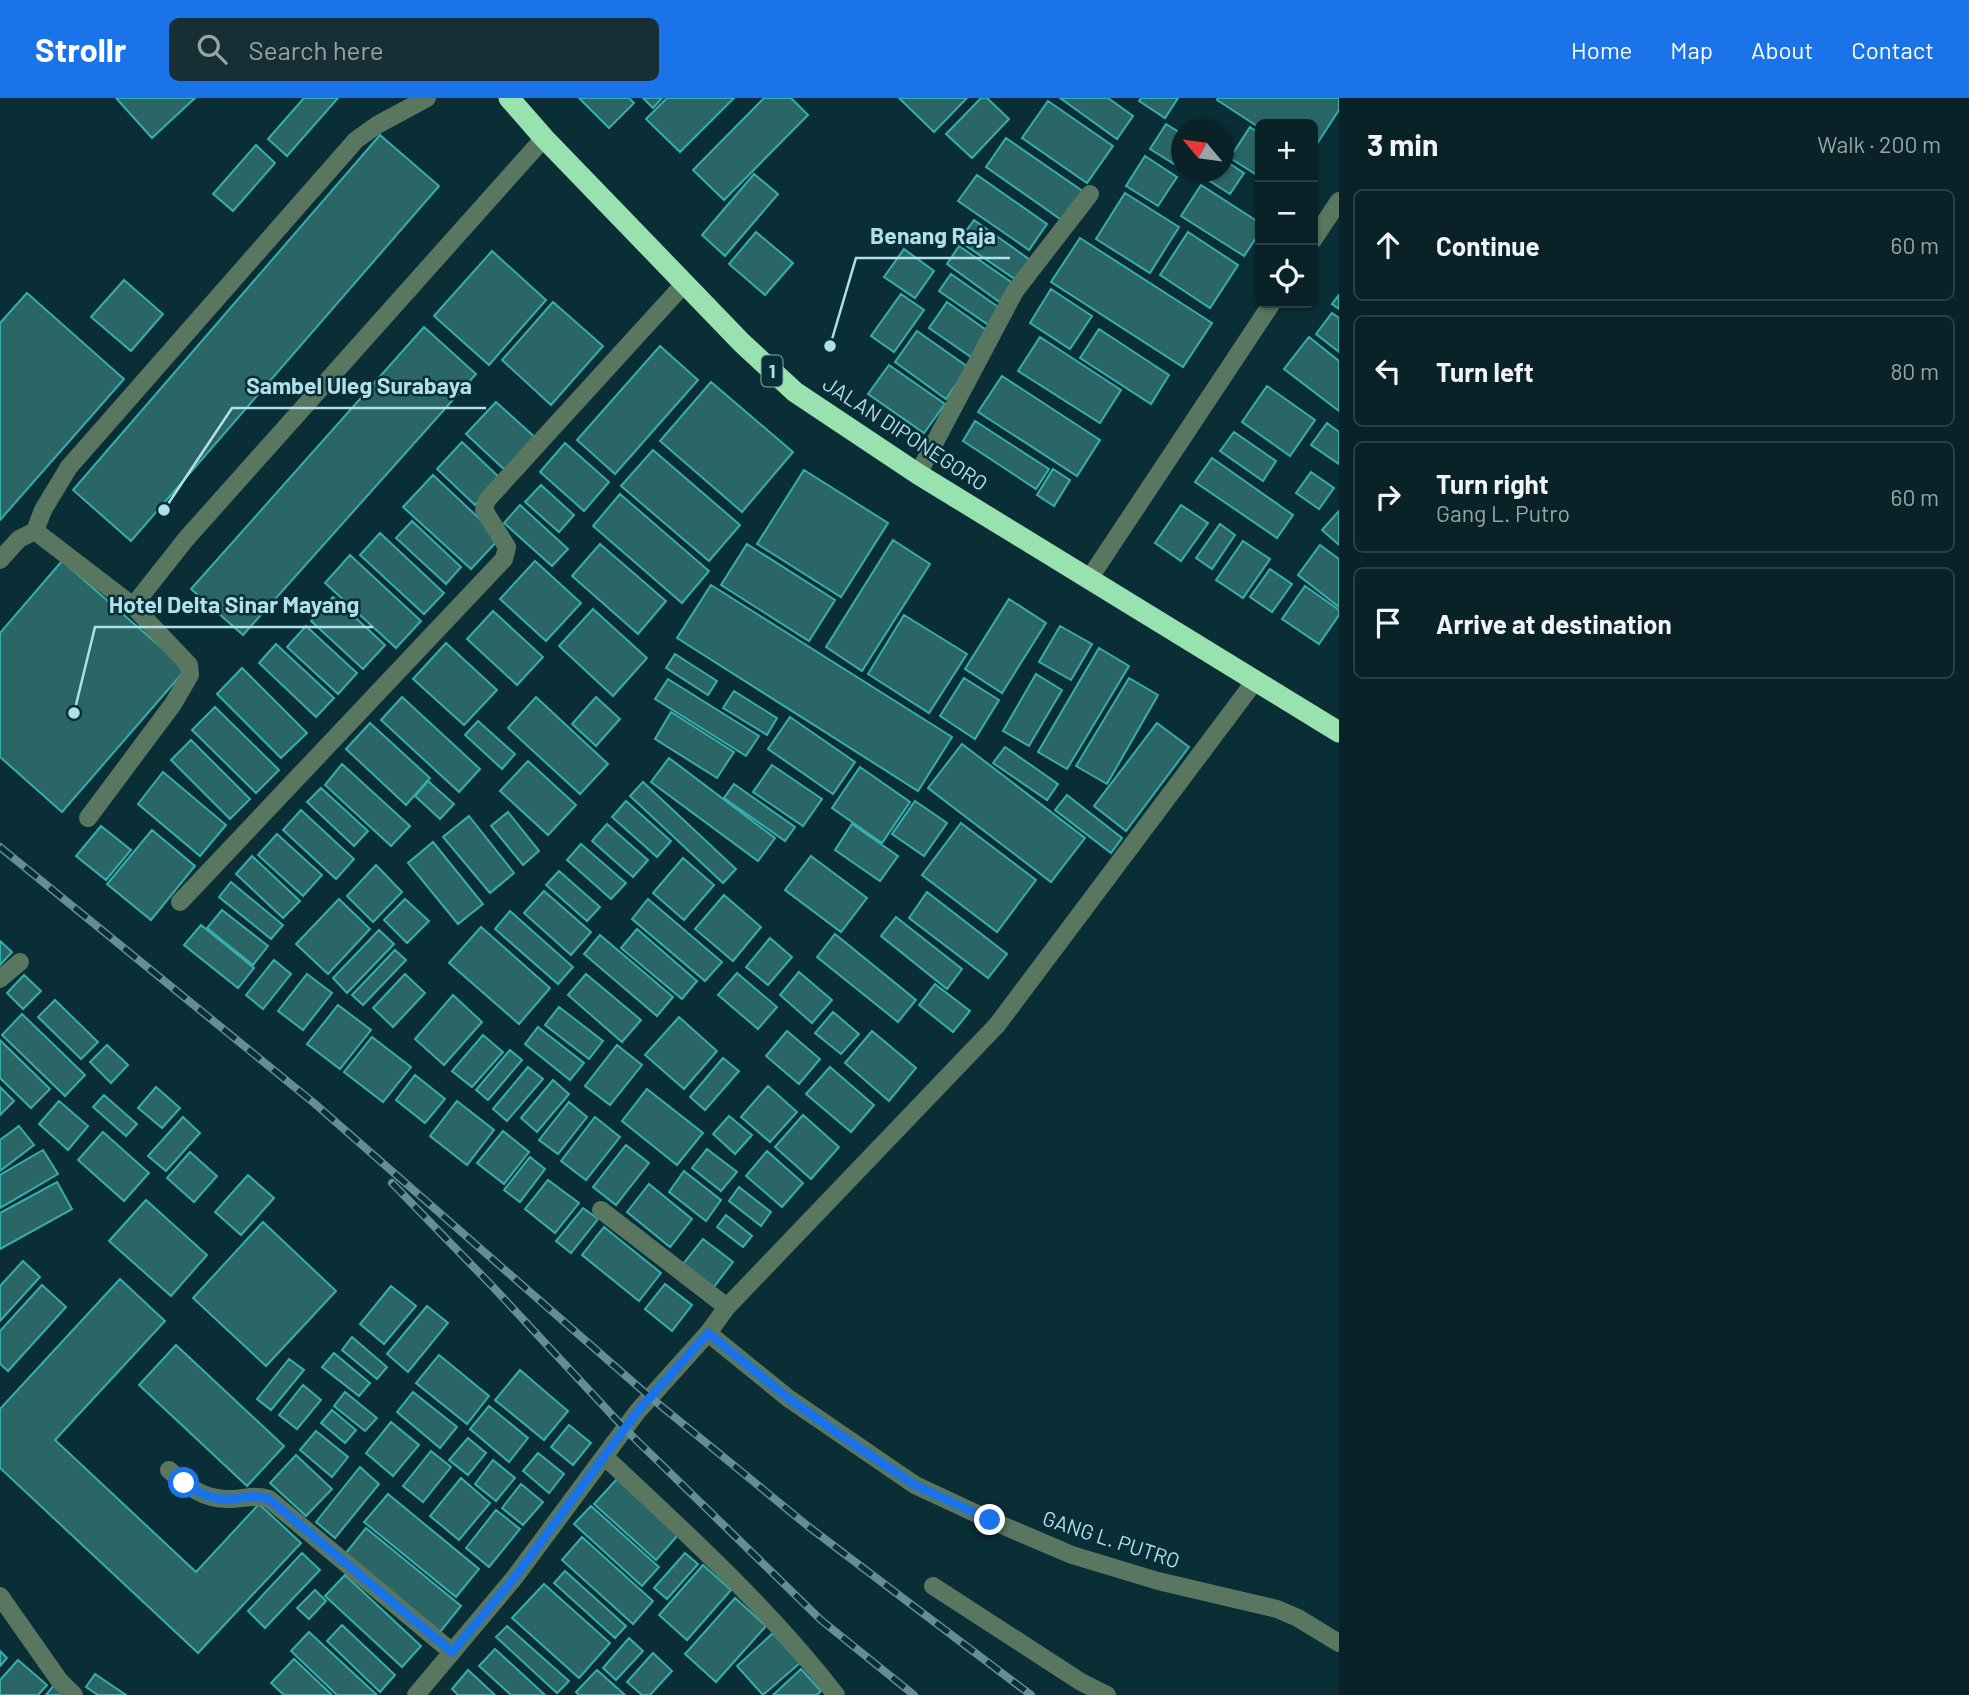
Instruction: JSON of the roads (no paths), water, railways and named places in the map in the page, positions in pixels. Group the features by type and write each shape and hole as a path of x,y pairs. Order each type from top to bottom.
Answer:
{"highway":[{"name":"JALAN DIPONEGORO","path":"509,98 544,138 794,392 918,474 1339,732"}],"street":[{"path":"0,560 19,539 35,531 43,510 69,467 356,139 427,98"},
{"path":"134,606 186,539 544,138"},
{"path":"918,474 1015,291 1090,194"},
{"path":"1318,232 1339,201"},
{"path":"180,902 503,559 507,547 484,510 486,500 685,283"},
{"path":"1089,579 1269,308"},
{"path":"35,531 134,606 190,665 190,675 173,704 88,818"},
{"path":"415,1695 515,1577 637,1412 708,1333 727,1307 997,1025 1255,681"},
{"path":"0,979 20,962"},
{"path":"601,1210 727,1307"},
{"name":"GANG L. PUTRO","path":"708,1333 788,1398 915,1485 1072,1555 1158,1581 1277,1609 1339,1643"},
{"path":"605,1457 768,1614 836,1695"},
{"path":"169,1470 205,1496 228,1499 261,1496 269,1499 452,1652"},
{"path":"933,1586 1081,1682 1107,1695"},
{"path":"0,1596 59,1680 74,1695"}],"railway":[{"path":"0,847 314,1103 650,1397 809,1527 1031,1695"},
{"path":"392,1183 625,1429 821,1620 914,1695"}],"place":[{"name":"Benang Raja","path":"830,346"},
{"name":"Sambel Uleg Surabaya","path":"164,510"},
{"name":"Hotel Delta Sinar Mayang","path":"74,713"}]}
